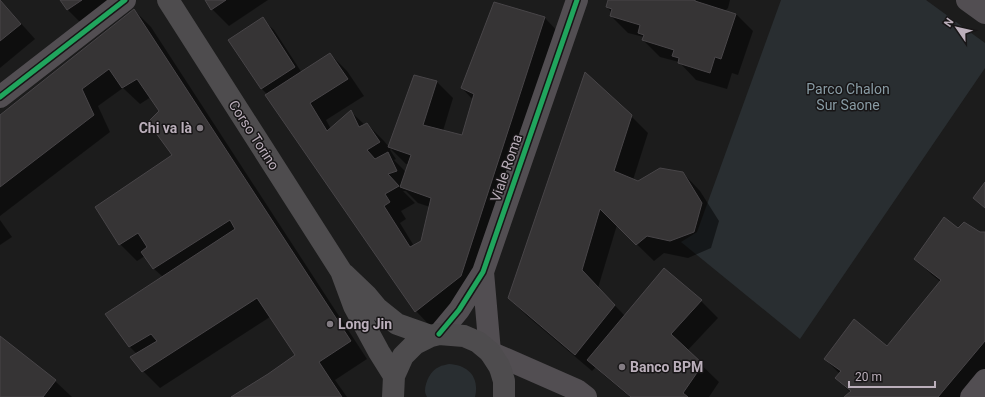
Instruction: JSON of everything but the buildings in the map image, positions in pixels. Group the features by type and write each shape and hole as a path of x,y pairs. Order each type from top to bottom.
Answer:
{"main road":[{"name":"Corso Torino","path":"168,0 341,271 354,306 379,352 393,386"},
{"name":"Corso Torino","path":"341,271 367,296 377,308 397,324 435,335 464,336 478,342 490,352"},
{"path":"393,386 403,356 415,344 435,335"},
{"path":"490,352 499,366 504,382 504,397"}],"street":[{"path":"0,97 125,0"},
{"name":"Viale Roma","path":"435,335 459,310 483,272 577,0"},
{"path":"967,0 985,13"},
{"name":"Viale Roma","path":"483,272 490,352"},
{"path":"490,352 577,390 586,397"},
{"path":"971,397 985,380"}],"green space":[{"name":"Parco Chalon Sur Saone","path":"781,0 926,0 985,43 985,68 800,339 681,242 697,232"},
{"path":"449,364 462,367 471,373 476,384 475,397 427,397 425,388 427,380 431,374 440,366"}],"cycle path":[{"path":"0,97 125,0"},
{"path":"439,334 459,310 483,272 577,0"}],"place":[{"name":"Chi va là","path":"200,128"},
{"name":"Long Jin","path":"330,324"},
{"name":"Banco BPM","path":"622,367"}]}
